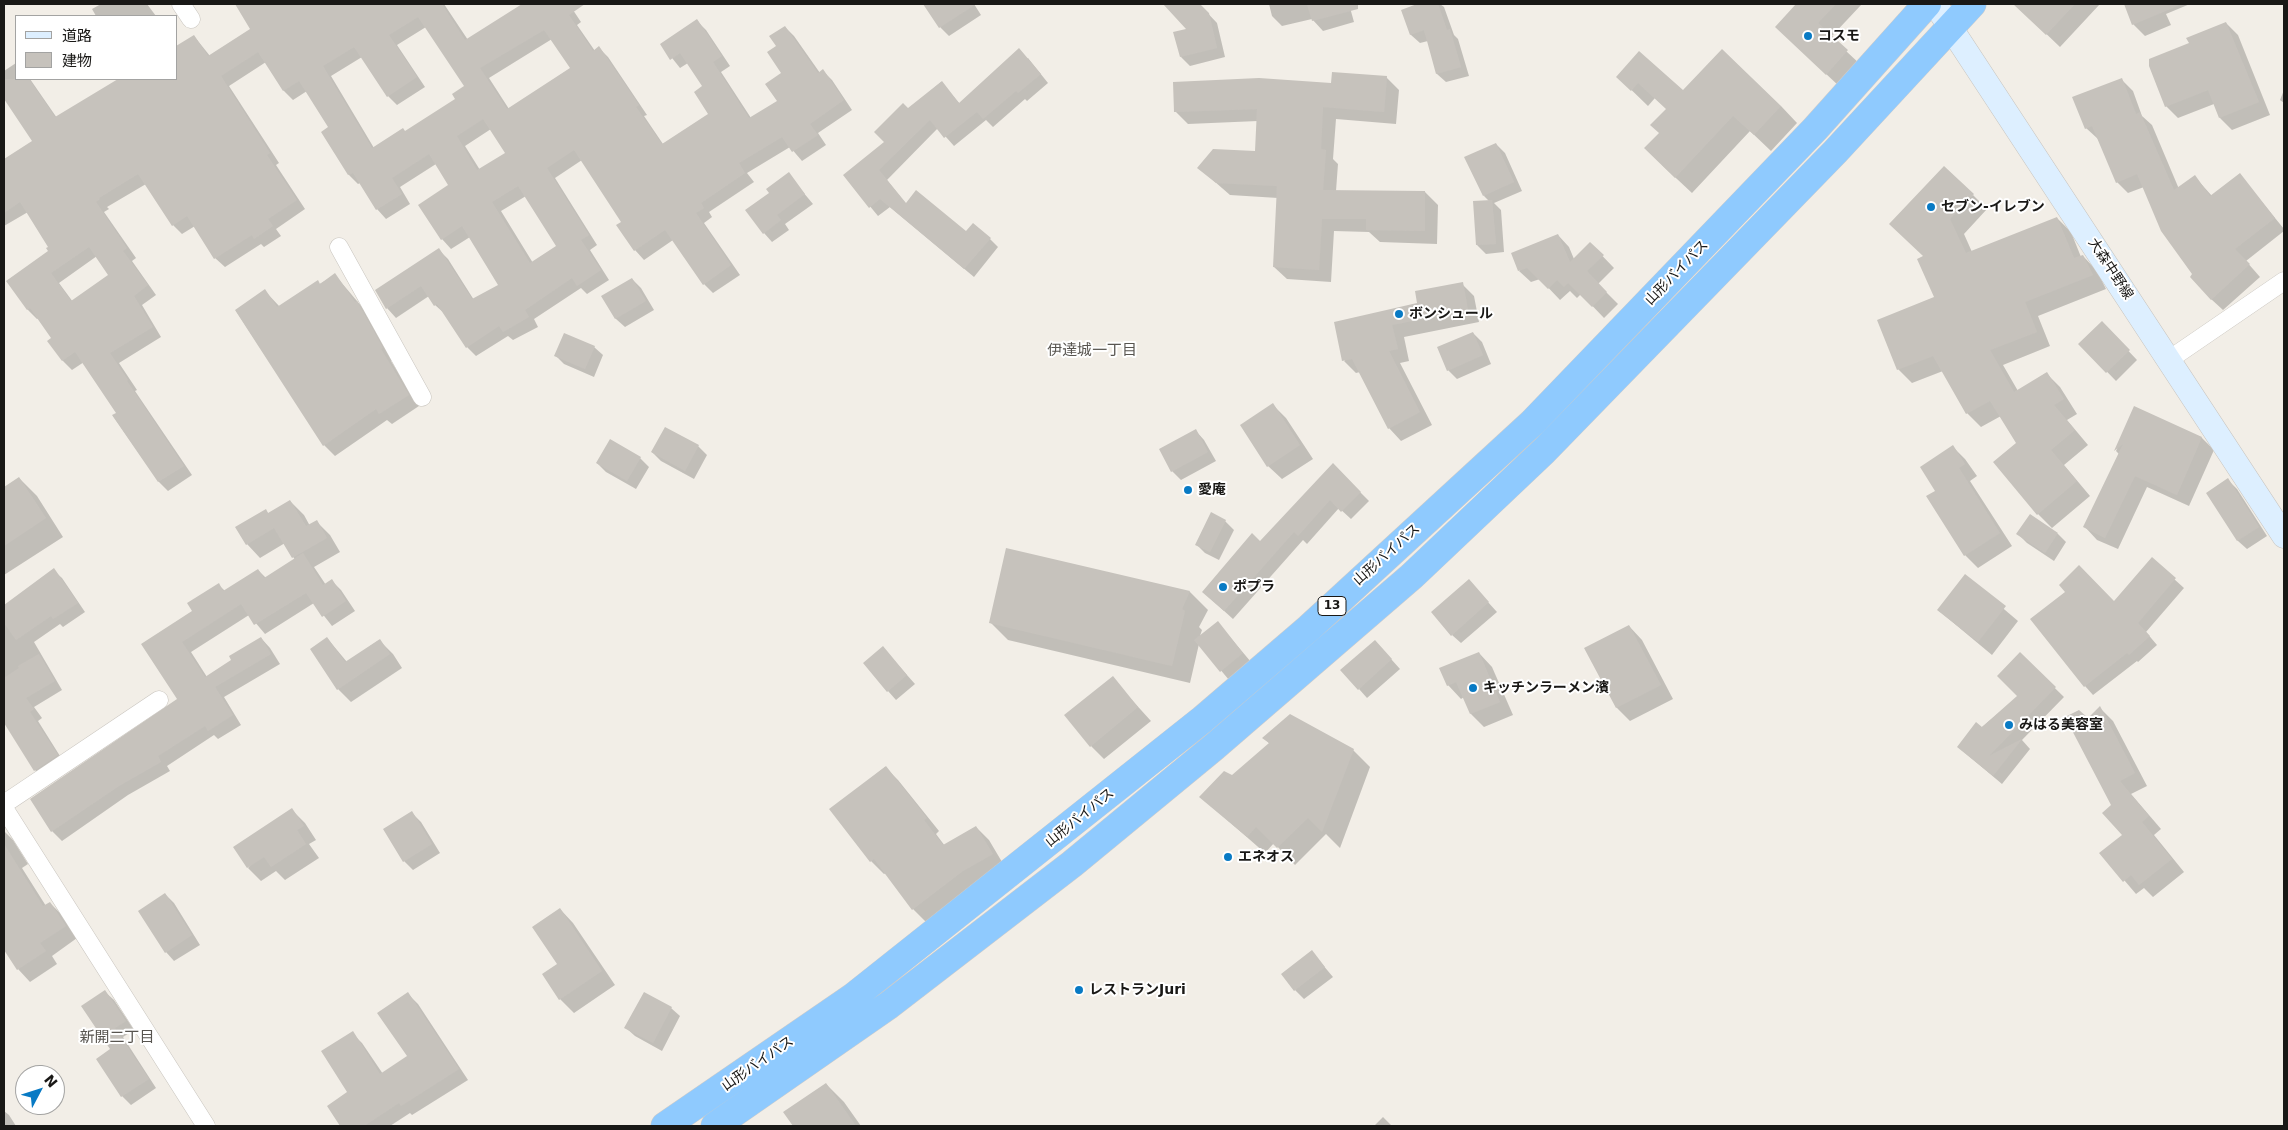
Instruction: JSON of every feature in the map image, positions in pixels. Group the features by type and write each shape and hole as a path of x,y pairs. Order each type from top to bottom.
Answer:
{"highway":[{"name":"山形バイパス","path":"664,1126 853,997 1203,719 1309,628 1532,423 1815,129 1927,4"},
{"name":"山形バイパス","path":"715,1126 889,1005 1072,864 1214,747 1412,576 1544,451 1835,152 1972,4"}],"main road":[{"name":"大森中野線","path":"1935,4 2170,359 2284,536"}],"street":[{"path":"181,4 191,19"},
{"path":"339,247 422,397"},
{"path":"2170,359 2284,281"},
{"path":"159,700 4,806 206,1126"}],"building":[{"path":"235,4 442,4 465,40 522,4 585,4 569,15 593,51 599,46 639,105 636,107 662,144 708,114 694,92 702,86 680,53 670,60 660,44 697,19 722,56 713,62 749,118 777,101 765,84 781,73 767,52 776,46 769,36 785,26 818,73 823,69 844,100 810,124 818,135 792,152 782,137 739,163 745,173 701,203 704,208 696,213 731,265 703,285 665,230 634,251 616,225 621,222 574,150 547,168 589,235 581,240 601,270 577,286 572,278 525,310 529,317 503,332 499,326 466,348 437,304 434,306 421,286 386,309 375,290 439,248 472,299 498,285 462,226 441,240 418,205 448,185 429,154 392,178 402,194 376,210 353,173 348,175 321,132 328,127 299,81 283,91 258,52 221,76 270,153 267,155 297,200 268,219 273,226 254,239 252,235 214,259 187,216 172,226 138,174 99,198 96,202 127,248 123,251 148,285 134,296 153,327 110,353 184,466 158,482 112,415 116,413 75,352 62,361 47,341 51,338 30,308 27,310 6,281 48,251 46,248 48,247 20,202 4,213 4,159 32,141 4,99 4,79 30,80 55,117 116,80 178,80 178,45 194,35 208,56 250,29","holes":["418,17 464,86 452,94 455,99 405,131 403,128 372,148 323,66 354,47 387,97 417,77 389,35","544,30 570,68 507,109 480,68","483,119 505,153 477,170 457,136","518,186 556,246 530,263 492,202","89,247 108,275 71,301 51,273"]},
{"path":"923,4 976,4 939,28"},
{"path":"1163,4 1200,4 1209,13 1217,48 1180,57 1173,32 1186,29"},
{"path":"1307,4 1358,4 1358,9 1312,21"},
{"path":"1417,4 1438,4 1447,30 1450,29 1461,67 1436,74 1424,30 1410,35 1401,10"},
{"path":"1796,4 1836,4 1818,23 1848,50 1826,75 1775,27"},
{"path":"2013,4 2075,4 2046,35"},
{"path":"2124,4 2182,4 2132,25"},
{"path":"2226,22 2259,102 2219,118 2208,90 2165,107 2149,66 2149,59 2189,43 2186,38"},
{"path":"1019,48 1041,74 1018,93 1016,91 983,119 977,112 944,138 930,120 879,170 906,203 916,190 966,231 973,223 991,238 964,269 880,199 869,208 843,175 884,142 874,132 903,103 908,108 942,81 959,103"},
{"path":"1722,49 1781,106 1754,135 1733,116 1675,178 1644,148 1659,133 1650,125 1666,109 1638,83 1631,91 1616,77 1639,51 1683,90"},
{"path":"1332,72 1387,76 1384,112 1323,107 1321,149 1326,150 1323,190 1425,191 1425,231 1366,230 1366,219 1322,219 1319,270 1273,267 1277,186 1216,183 1197,168 1213,149 1255,151 1257,109 1174,112 1173,82 1259,78 1331,83"},
{"path":"2122,78 2136,114 2140,112 2174,190 2195,175 2210,196 2240,173 2275,218 2235,249 2250,264 2211,300 2190,277 2192,274 2161,231 2137,174 2116,183 2092,126 2085,129 2072,97"},
{"path":"1496,143 1514,182 1483,196 1464,157"},
{"path":"1944,166 1974,194 1950,219 1966,253 2057,217 2074,258 2083,255 2093,275 2025,302 2037,332 1990,350 2014,392 2047,372 2064,399 2054,405 2075,430 2051,450 2077,481 2037,515 1993,462 2016,443 1990,401 1966,414 1933,356 1897,370 1877,320 1934,297 1917,259 1923,256 1889,224"},
{"path":"789,172 805,194 777,215 781,220 763,234 745,210 769,193 766,189"},
{"path":"1492,200 1496,244 1476,245 1473,201"},
{"path":"1558,234 1570,262 1590,242 1604,255 1587,271 1607,292 1592,307 1568,283 1564,287 1557,280 1548,289 1527,268 1518,271 1511,253"},
{"path":"335,273 355,302 357,301 383,348 381,349 409,395 379,414 376,409 323,446 235,310 265,289 277,307 318,280 320,284"},
{"path":"632,278 646,301 615,319 601,296"},
{"path":"1463,282 1468,310 1392,325 1398,349 1389,351 1420,412 1388,429 1352,359 1342,361 1334,322 1417,303 1415,291"},
{"path":"2102,321 2130,350 2106,373 2078,344"},
{"path":"1473,332 1483,355 1447,371 1437,347"},
{"path":"564,333 595,346 585,369 554,356"},
{"path":"1273,403 1300,445 1267,467 1240,425"},
{"path":"2134,406 2202,437 2177,495 2135,476 2105,538 2083,527 2123,444 2114,451"},
{"path":"665,427 699,445 685,471 651,452"},
{"path":"1196,429 1208,452 1171,472 1159,449"},
{"path":"610,439 641,457 627,481 596,463"},
{"path":"1953,445 1965,464 1959,468 2000,533 1964,556 1926,496 1935,491 1920,467"},
{"path":"1333,463 1361,492 1341,512 1330,500 1298,536 1294,532 1224,611 1202,592 1252,533 1260,541"},
{"path":"19,477 46,518 4,546 4,487"},
{"path":"2228,478 2259,527 2237,541 2206,493"},
{"path":"290,500 306,526 317,520 327,538 292,558 274,528 246,545 235,527 266,509 268,513"},
{"path":"1211,512 1226,520 1210,552 1195,545"},
{"path":"2030,514 2058,533 2045,553 2016,534"},
{"path":"1006,548 1190,591 1182,609 1185,611 1172,666 989,623"},
{"path":"303,553 323,585 332,579 346,601 322,617 306,593 254,625 241,604 182,642 205,677 231,660 229,656 261,637 271,654 215,687 233,715 208,731 205,726 158,756 161,762 119,786 51,832 30,799 177,699 141,644 192,611 187,603 219,583 223,591 258,569 264,578"},
{"path":"2152,557 2176,578 2138,623 2150,636 2129,655 2127,653 2084,687 2030,619 2065,592 2059,585 2079,565 2114,601"},
{"path":"54,568 78,603 53,619 51,616 16,640 4,623 4,605"},
{"path":"1965,574 2006,606 1978,642 1937,610"},
{"path":"1469,579 1489,602 1451,636 1431,612"},
{"path":"1218,621 1243,653 1220,672 1194,640"},
{"path":"1629,625 1661,685 1616,708 1584,648"},
{"path":"327,637 345,662 380,639 390,654 337,690 310,649"},
{"path":"1375,640 1392,659 1358,690 1340,670"},
{"path":"883,646 907,675 887,692 863,663"},
{"path":"1479,652 1500,702 1470,714 1456,682 1447,686 1439,668"},
{"path":"2020,652 2056,687 1989,756 2022,739 1993,776 1957,747 1976,722 1982,727 2017,696 1997,676"},
{"path":"39,654 55,681 26,698 34,709 30,712 58,755 34,771 4,723 4,678 19,668 18,666"},
{"path":"1113,676 1138,707 1090,747 1064,715"},
{"path":"2100,706 2135,773 2120,781 2149,816 2142,822 2172,859 2139,885 2131,875 2123,882 2099,853 2122,835 2102,813 2111,805 2065,717 2079,710 2088,718"},
{"path":"1290,714 1354,749 1322,832 1308,818 1277,848 1256,827 1247,837 1199,797 1224,771 1232,775 1269,743 1262,738"},
{"path":"886,766 927,818 924,820 943,845 976,826 993,854 963,871 912,910 874,859 870,862 829,809"},
{"path":"292,808 304,826 297,830 306,844 271,867 264,857 247,868 233,847"},
{"path":"412,811 432,844 403,862 383,829"},
{"path":"4,844 43,906 50,902 66,926 40,943 46,951 17,970 4,950"},
{"path":"165,893 192,935 165,953 138,911"},
{"path":"560,908 602,971 559,1000 542,974 557,964 532,927"},
{"path":"1312,950 1325,967 1294,991 1281,974"},
{"path":"105,990 126,1021 115,1028 149,1079 121,1097 96,1059 110,1049 81,1006"},
{"path":"408,992 459,1069 401,1106 399,1103 364,1126 340,1126 327,1106 347,1092 321,1051 353,1031 380,1074 407,1056 377,1013"},
{"path":"644,992 672,1007 653,1043 624,1028"},
{"path":"826,1083 856,1126 793,1126 783,1112"}],"place":[{"name":"コスモ","path":"1808,36"},
{"name":"セブン-イレブン","path":"1931,207"},
{"name":"ボンシュール","path":"1399,314"},
{"name":"愛庵","path":"1188,490"},
{"name":"ポプラ","path":"1223,587"},
{"name":"キッチンラーメン濱","path":"1473,688"},
{"name":"みはる美容室","path":"2009,725"},
{"name":"エネオス","path":"1228,857"},
{"name":"レストランJuri","path":"1079,990"}],"district":[{"name":"伊達城一丁目","path":"1092,351"},
{"name":"新開二丁目","path":"117,1038"}]}
